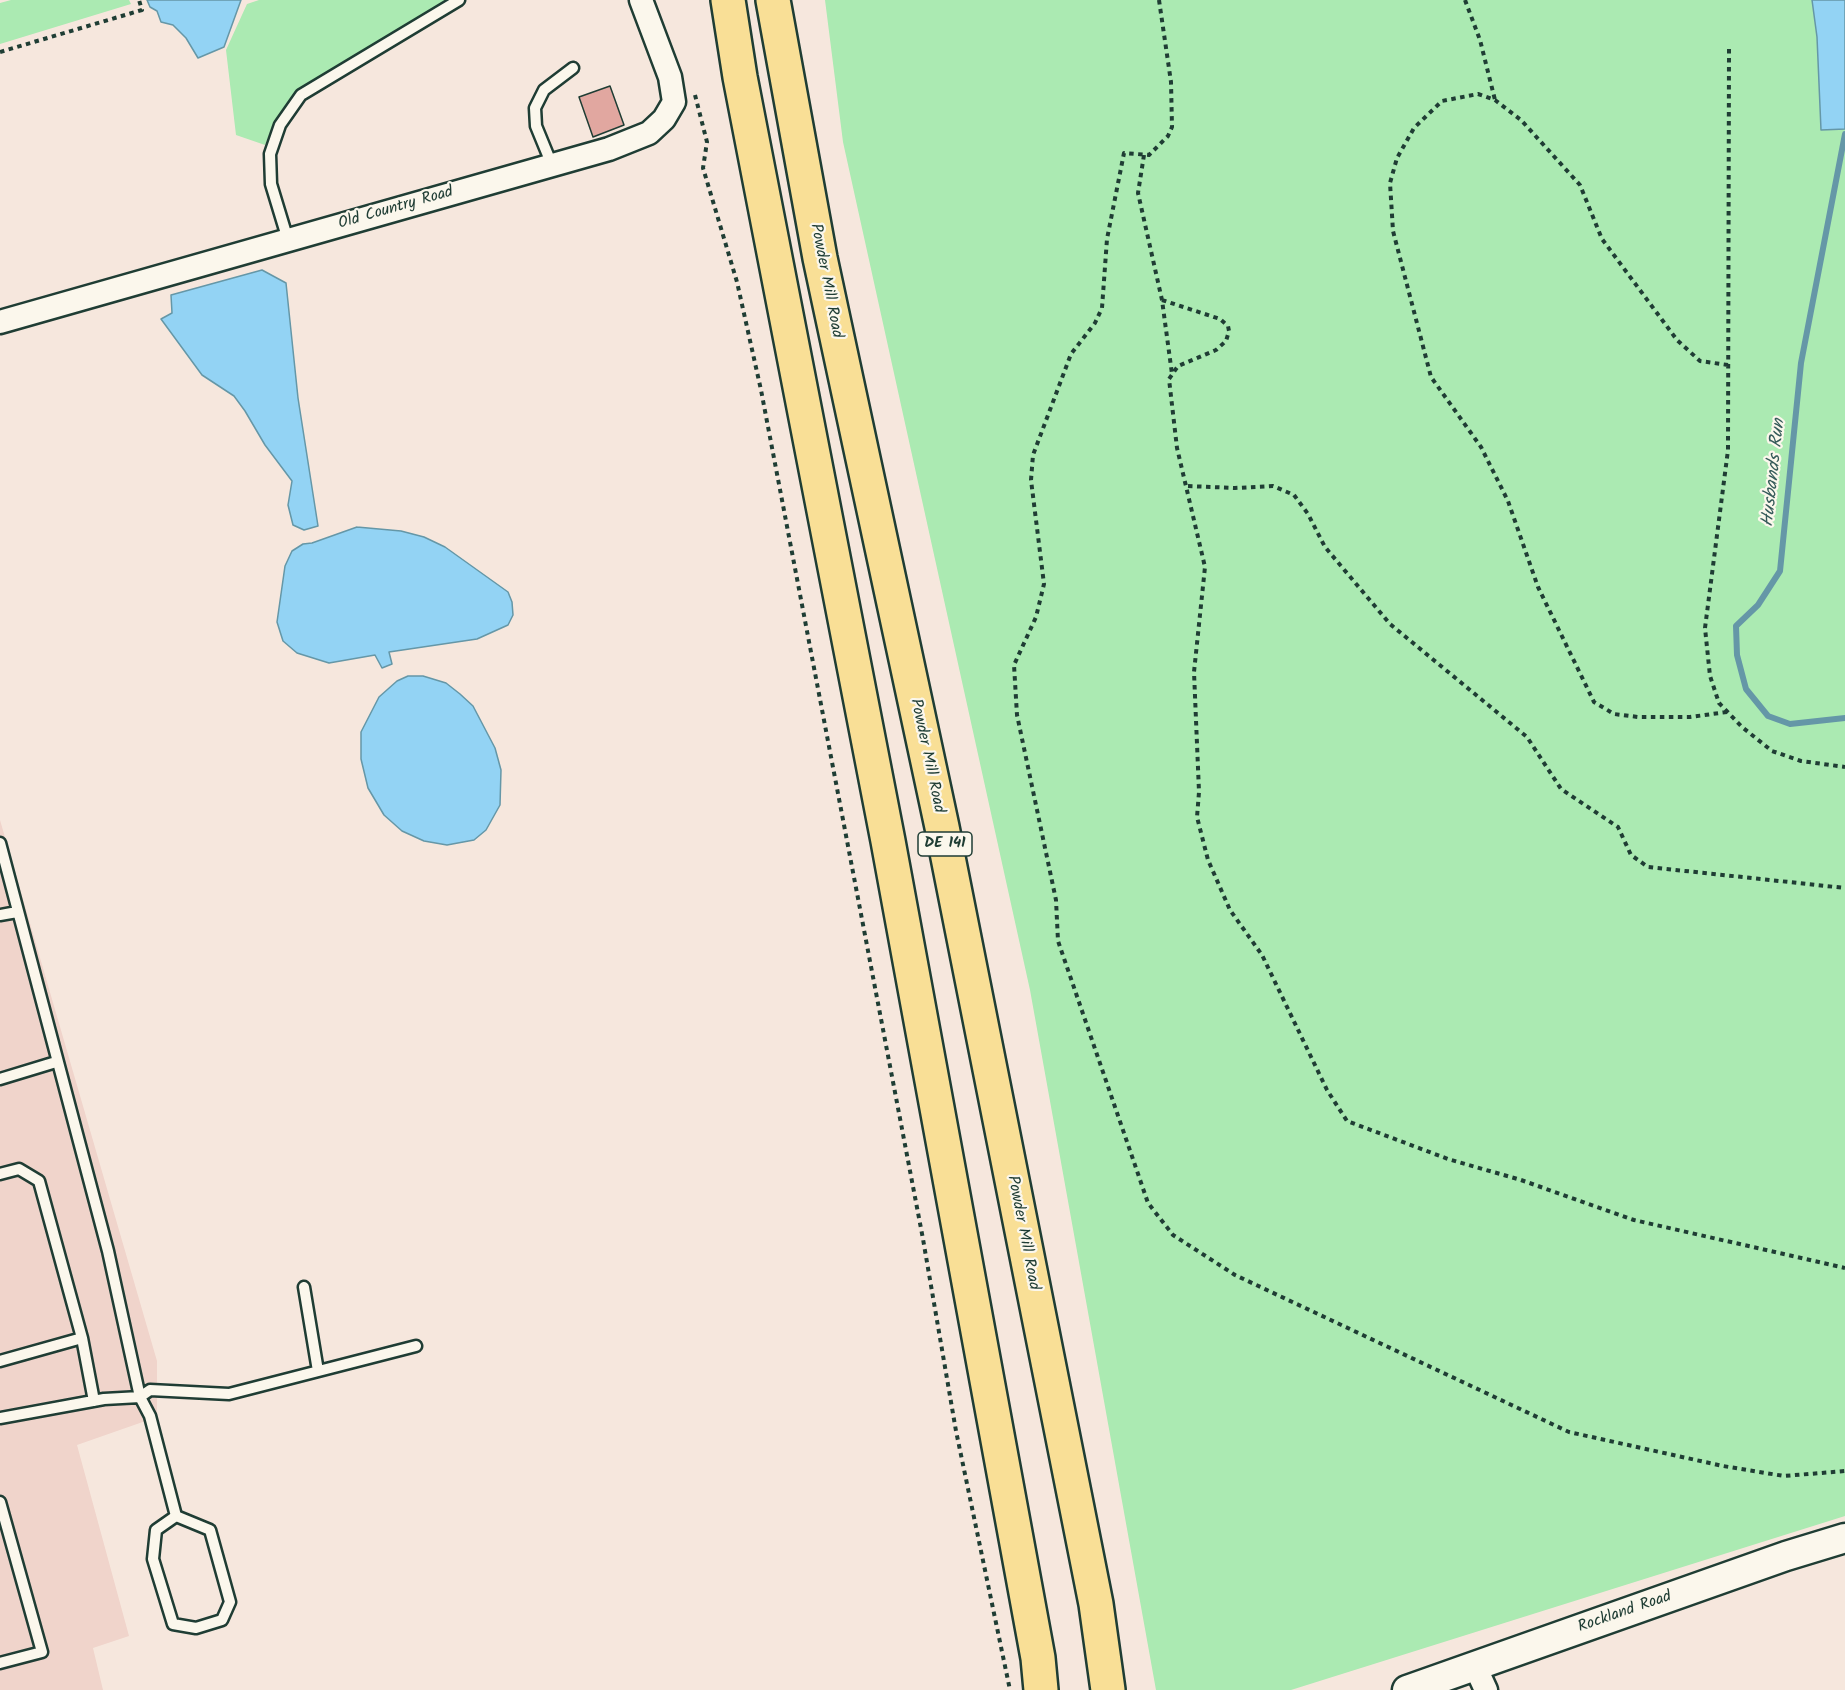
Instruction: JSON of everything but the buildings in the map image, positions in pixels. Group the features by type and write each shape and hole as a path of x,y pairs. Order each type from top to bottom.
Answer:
{"highway":[{"path":"728,0 740,77 893,864 1036,1646 1041,1690"},
{"name":"Powder Mill Road","path":"773,0 820,258 942,827 1083,1537 1100,1626 1108,1690"}],"street":[{"name":"Old Country Road","path":"0,322 609,149 649,133 664,119 674,102 669,76 640,0"},
{"name":"Rockland Road","path":"1407,1690 1480,1678 1843,1538"}],"lane":[{"path":"288,240 271,184 270,154 280,125 301,95 459,0"},
{"path":"552,165 536,126 535,108 544,90 573,68"},
{"path":"0,843 56,1062 108,1251 140,1397 150,1416 176,1516"},
{"path":"0,915 17,912"},
{"path":"0,1079 56,1062"},
{"path":"0,1174 19,1169 39,1180 82,1338 94,1401"},
{"path":"304,1287 318,1371"},
{"path":"0,1361 82,1338"},
{"path":"0,1418 94,1401 140,1397 150,1390 229,1395 416,1346"},
{"path":"0,1502 42,1652 0,1663"},
{"path":"176,1516 210,1530 230,1602 222,1620 196,1628 173,1624 153,1559 156,1530 176,1516"}],"path":[{"path":"0,52 142,10 138,0"},
{"path":"1159,0 1171,82 1172,127 1168,136 1149,155 1124,153 1107,239 1102,308 1095,323 1071,354 1033,455 1031,480 1044,584 1036,617 1014,665 1017,715 1056,900 1058,941 1148,1203 1173,1235 1235,1275 1569,1432 1723,1466 1784,1476 1845,1471"},
{"path":"1465,0 1480,40 1495,100"},
{"path":"1729,49 1728,450 1706,628 1710,676 1719,703 1772,751 1801,761 1845,767"},
{"path":"693,88 707,142 703,168 736,282 761,390 923,1239 956,1431 1010,1690"},
{"path":"1727,712 1690,717 1638,717 1614,714 1594,702 1538,587 1508,501 1481,447 1431,377 1393,231 1390,183 1398,158 1414,128 1442,101 1478,94 1495,100 1521,120 1580,185 1602,239 1677,340 1700,361 1728,365"},
{"path":"1144,155 1138,193 1162,300 1172,374"},
{"path":"1162,300 1220,320 1228,326 1229,331 1226,341 1216,350 1178,366 1169,379 1177,448 1188,486 1205,567 1203,603 1195,655 1193,701 1199,792 1197,817 1208,860 1230,910 1267,964 1327,1090 1347,1121 1448,1159 1521,1180 1634,1220 1845,1268"},
{"path":"1188,486 1235,488 1273,486 1294,495 1308,514 1325,547 1390,624 1527,737 1561,789 1618,827 1631,855 1648,867 1845,888"}],"shaded area":[{"path":"0,820 157,1361 157,1417 77,1445 129,1636 93,1648 103,1690 0,1690"}],"green space":[{"path":"11,0 129,0 131,4 0,44 0,3"},
{"path":"259,0 447,0 299,90 273,126 265,145 236,135 226,50 247,4"},
{"path":"825,0 1845,0 1845,1516 1291,1690 1156,1690 1030,990 843,142"}],"water":[{"path":"147,0 241,0 224,47 198,58 186,38 173,25 161,22 157,11 150,7"},
{"path":"1812,0 1845,0 1845,129 1821,130 1817,37"},
{"path":"262,270 286,283 298,398 318,526 304,530 293,525 288,505 292,481 265,445 245,411 234,396 202,375 161,319 172,313 171,295"},
{"path":"357,527 401,531 424,537 445,547 508,592 513,615 508,625 477,639 389,652 392,664 382,668 375,655 329,663 297,653 283,641 277,622 285,566 292,551 303,544"},
{"path":"408,676 423,676 446,683 460,694 473,706 495,748 501,770 500,805 486,830 474,840 447,845 424,841 402,831 384,815 368,788 361,759 361,732 379,697 397,681"}],"waterway":[{"name":"Husbands Run","path":"1845,134 1801,363 1780,571 1758,605 1736,626 1737,655 1746,689 1768,716 1790,724 1845,718"}]}
